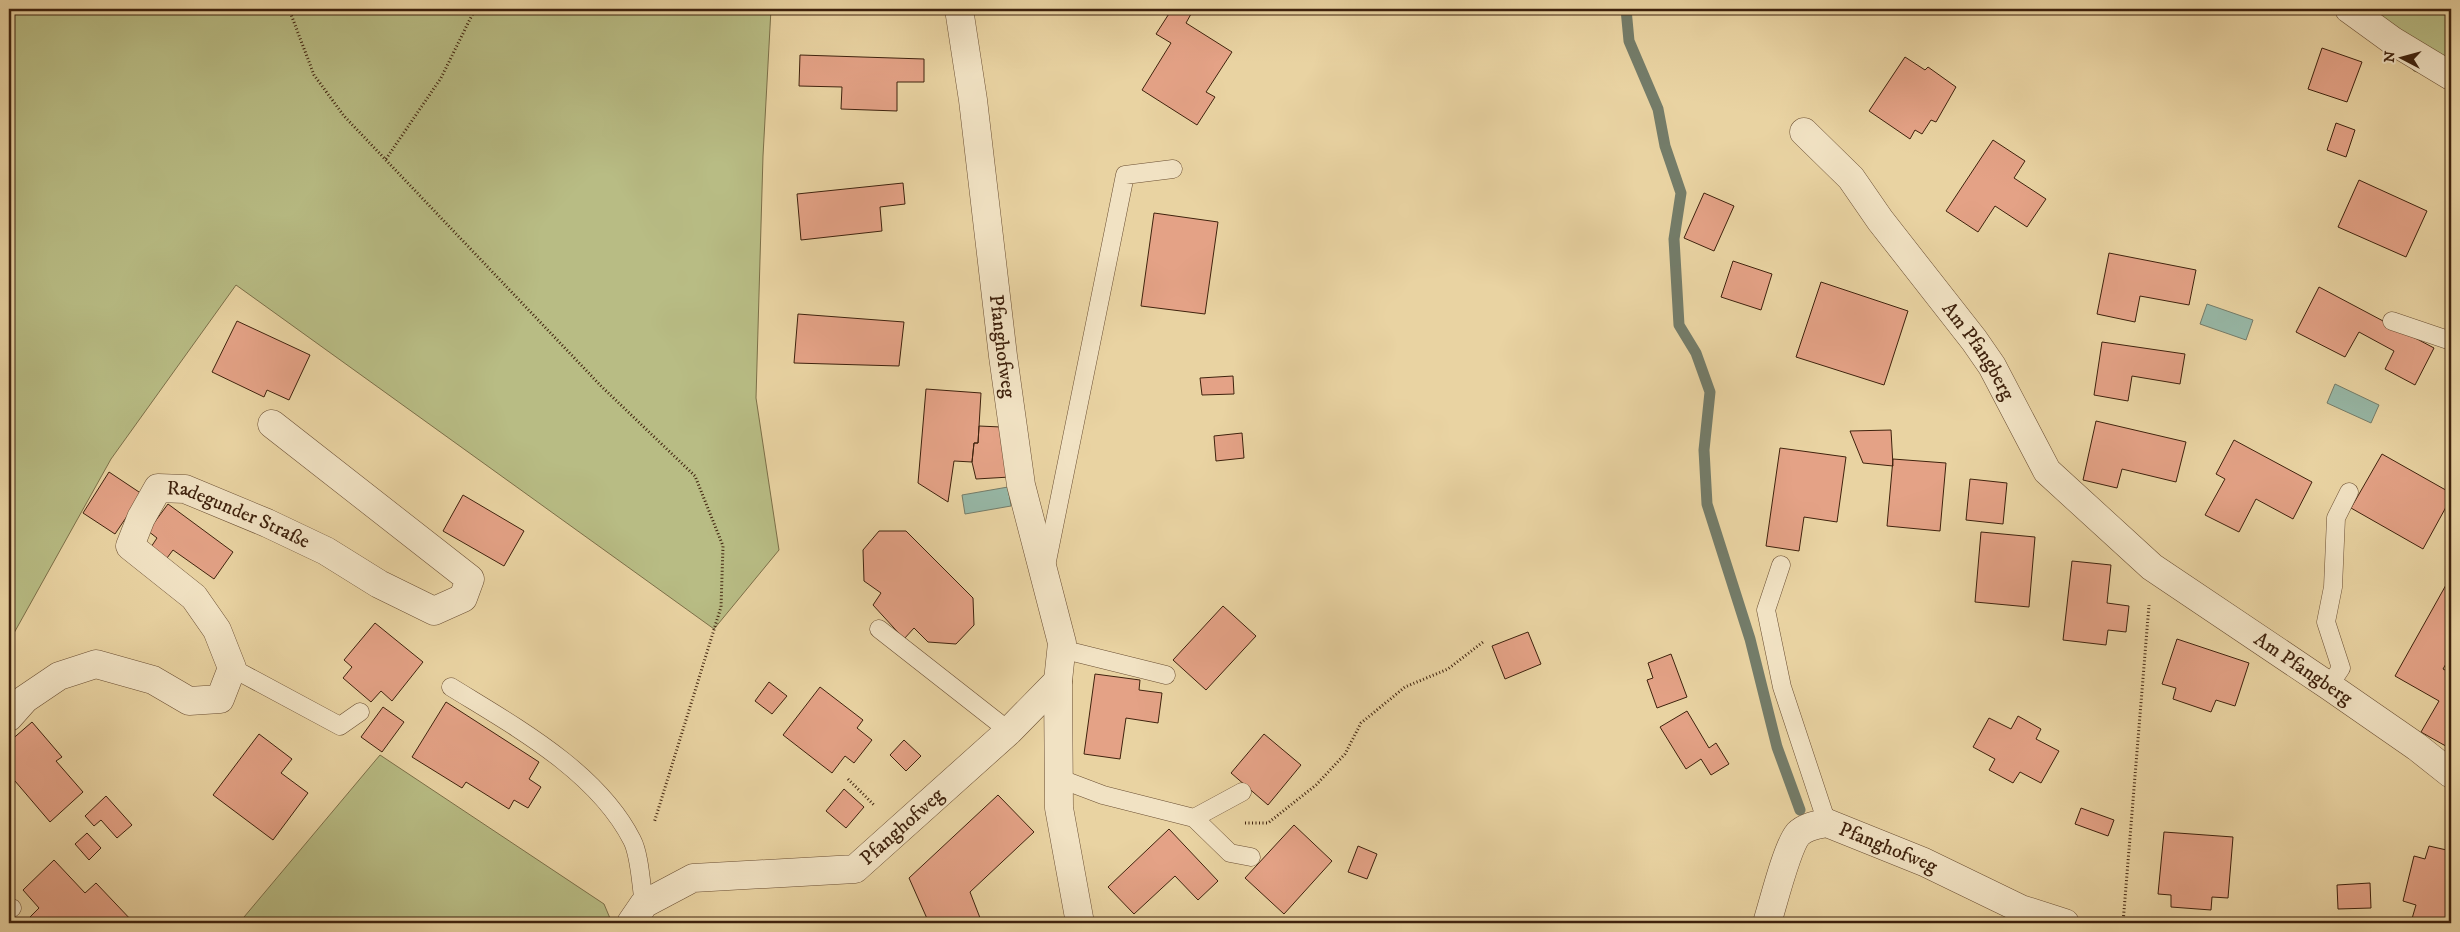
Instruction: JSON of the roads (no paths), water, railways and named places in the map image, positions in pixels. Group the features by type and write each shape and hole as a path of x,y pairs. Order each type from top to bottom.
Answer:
{"street":[{"name":"Pfanghofweg","path":"959,9 973,100 1003,356 1021,485 1062,643 1058,681 1058,778 1060,808 1080,923"},
{"path":"2349,9 2393,41 2451,76"},
{"name":"Am Pfangberg","path":"1804,132 1851,178 1974,340 1992,366 2046,472 2152,567 2329,686 2417,747 2451,774"},
{"name":"Radegunder Straße","path":"232,668 217,630 194,597 130,546 141,518 158,488 185,489 267,523 326,551 379,584 434,611 463,598 470,579 272,424"},
{"path":"9,717 25,699 59,676 96,664 153,680 189,701 220,699 232,668"},
{"name":"Pfanghofweg","path":"638,914 692,878 855,868 1009,731 1058,681"},
{"name":"Pfanghofweg","path":"1767,923 1784,866 1798,835 1813,825 1827,823 1924,862 2021,909 2065,923"}],"lane":[{"path":"1044,574 1125,176 1173,169"},
{"path":"2392,321 2451,341"},
{"path":"2329,686 2341,668 2326,622 2333,587 2336,518 2349,492"},
{"path":"1781,565 1766,610 1782,687 1827,823"},
{"path":"879,629 1009,731"},
{"path":"1061,648 1166,675"},
{"path":"232,668 340,726 360,712"},
{"path":"450,687 535,738 606,800 633,842 639,871 638,914"},
{"path":"1058,778 1103,795 1194,818 1230,853 1251,857"},
{"path":"1194,818 1242,792"}],"waterway":[{"path":"1626,9 1629,41 1658,109 1665,146 1681,193 1674,239 1679,325 1696,353 1710,392 1704,450 1707,504 1750,639 1777,747 1800,810"}]}
